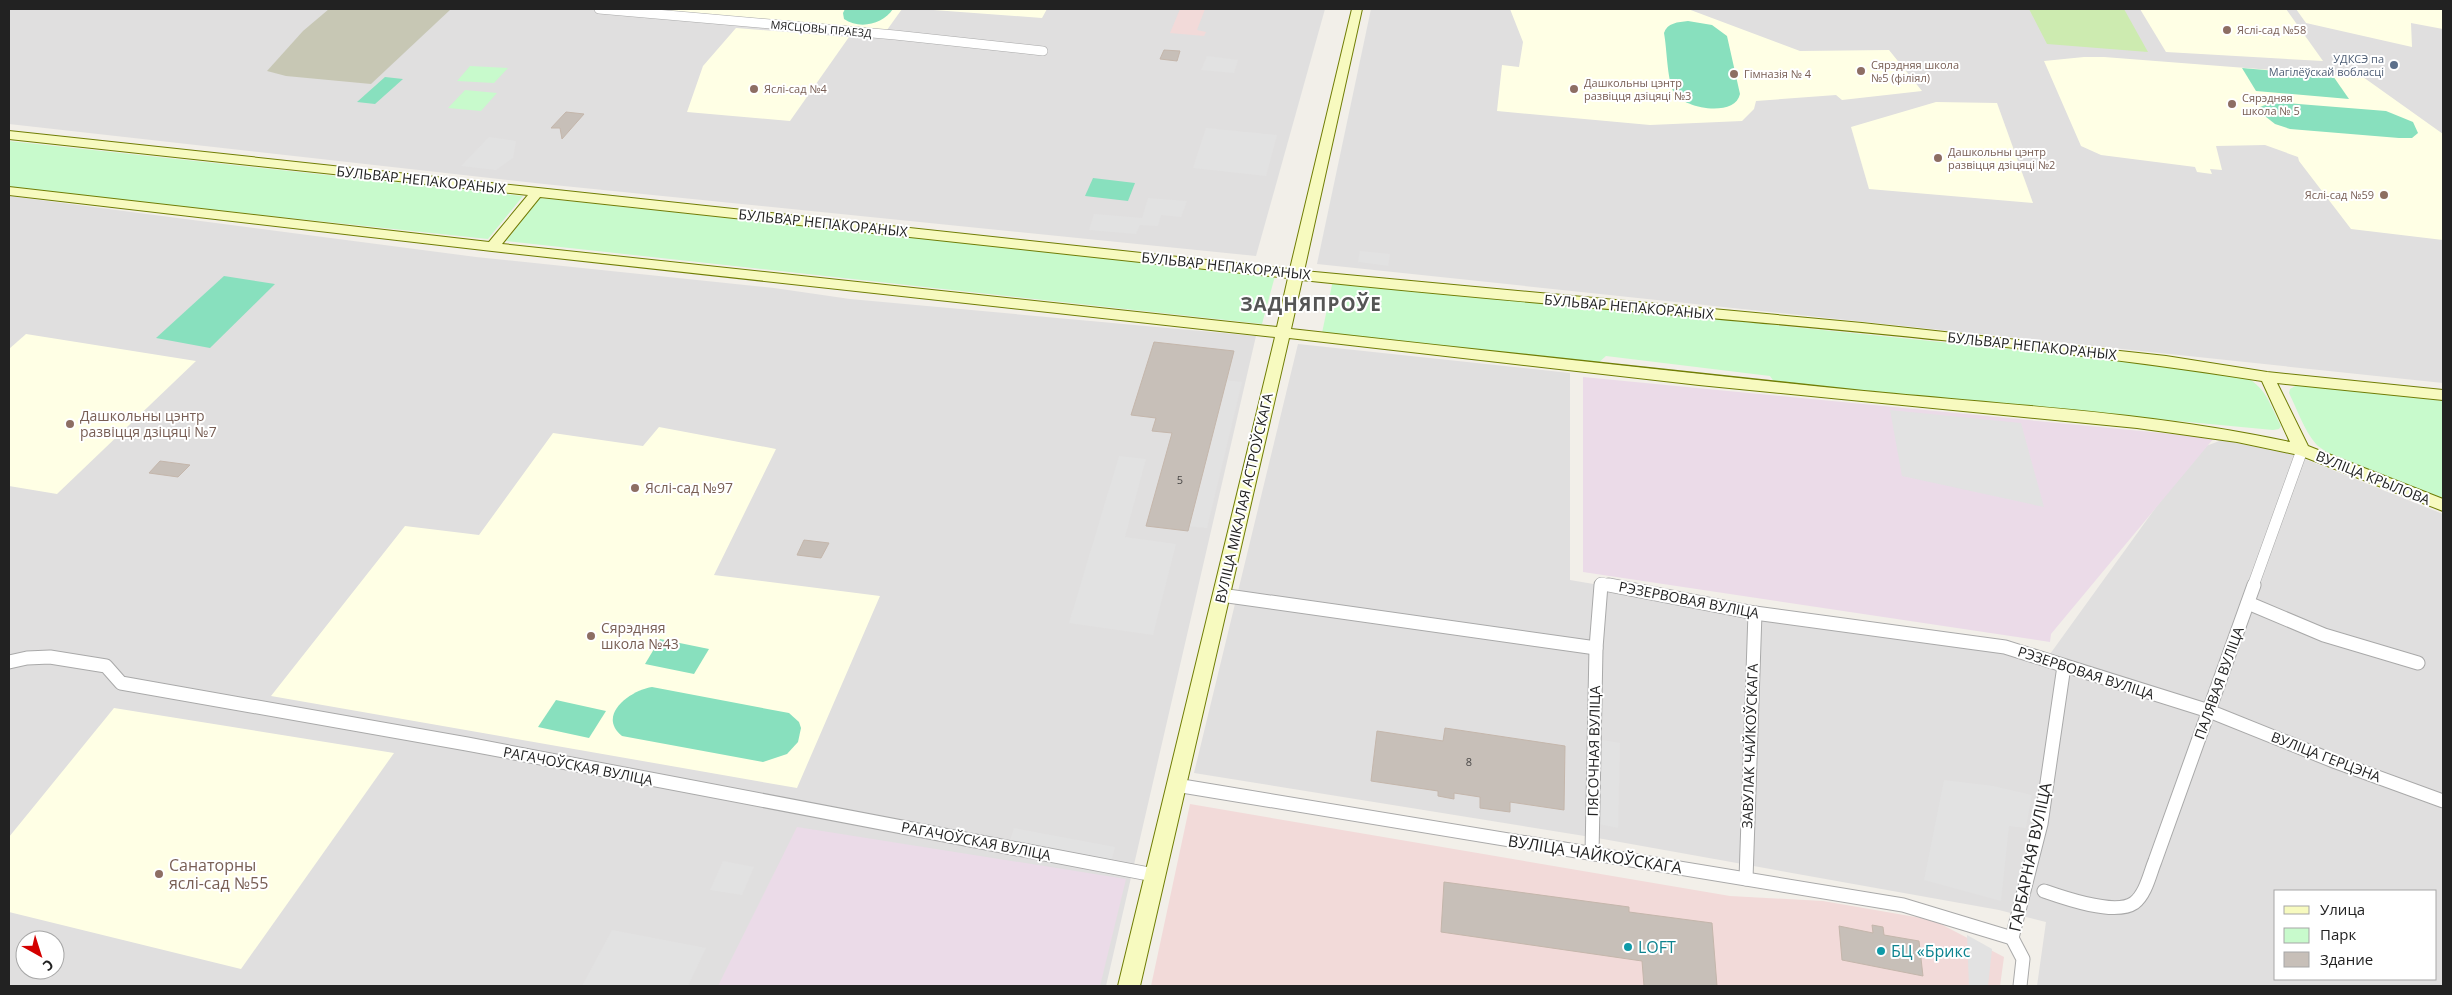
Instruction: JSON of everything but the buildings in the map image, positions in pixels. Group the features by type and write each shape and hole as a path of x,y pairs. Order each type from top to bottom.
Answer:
{"main road":[{"name":"ВУЛІЦА МІКАЛАЯ АСТРОЎСКАГА","path":"1129,986 1297,273 1357,9"},
{"name":"БУЛЬВАР НЕПАКОРАНЫХ","path":"9,135 1578,303 1862,328 2166,361 2267,377 2443,395"},
{"path":"9,191 492,247 940,294 1282,334"},
{"path":"492,247 537,192"},
{"name":"ВУЛІЦА КРЫЛОВА","path":"1282,334 1699,380 2137,423 2237,436 2302,450 2443,506"},
{"path":"2267,377 2302,450"}],"street":[{"name":"МЯСЦОВЫ ПРАЕЗД","path":"599,9 1043,51"},
{"name":"ПАЛЯВАЯ ВУЛІЦА","path":"2044,891 2061,897 2108,906 2128,905 2138,899 2155,861 2302,450"},
{"name":"РЭЗЕРВОВАЯ ВУЛІЦА","path":"1596,648 1601,583 1755,613 2005,647 2209,712"},
{"path":"1221,594 1596,648"},
{"path":"2248,603 2324,635 2418,663"},
{"name":"ЗАВУЛАК ЧАЙКОЎСКАГА","path":"1746,879 1755,613"},
{"name":"ПЯСОЧНАЯ ВУЛІЦА","path":"1592,854 1596,648"},
{"name":"РАГАЧОЎСКАЯ ВУЛІЦА","path":"9,662 50,656 106,666 121,683 467,744 1154,875"},
{"name":"ГАРБАРНАЯ ВУЛІЦА","path":"2020,986 2023,960 2012,938 2041,824 2064,666"},
{"name":"ВУЛІЦА ГЕРЦЭНА","path":"2209,712 2336,762 2443,801"},
{"name":"ВУЛІЦА ЧАЙКОЎСКАГА","path":"1176,785 1903,906 2012,938"}],"shaded area":[{"path":"9,9 1325,9 1256,256 544,184 9,124"},
{"path":"329,9 451,9 371,84 286,76 267,71 303,31"},
{"path":"651,9 902,9 887,30"},
{"path":"920,9 1047,9 1042,18"},
{"path":"1180,9 1205,9 1197,30 1206,32 1204,36 1170,33"},
{"path":"1371,9 2443,9 2443,383 1317,264"},
{"path":"1510,9 1688,9 1800,51 1889,50 1922,91 1842,100 1836,95 1756,101 1754,109 1742,121 1650,125 1497,111 1502,65 1519,67 1523,42"},
{"name":"Яслі-сад №58","path":"2140,9 2286,9 2323,61 2166,52"},
{"path":"2296,9 2443,9 2443,29 2411,23 2412,47 2306,23"},
{"name":"Яслі-сад №4","path":"736,28 849,37 790,121 687,112 703,66"},
{"path":"1207,56 1238,60 1234,73 1201,70"},
{"name":"Сярэдняя школа № 5","path":"2084,57 2363,77 2443,134 2443,240 2351,229 2299,161 2298,157 2265,145 2216,146 2222,170 2210,169 2212,174 2197,172 2195,167 2101,155 2081,146 2044,61"},
{"name":"Дашкольны цэнтр развіцця дзіцяці №2","path":"1936,102 1997,103 2033,203 1869,189 1851,127"},
{"path":"1206,128 1277,135 1266,176 1193,168"},
{"path":"489,137 516,141 513,158 496,170 461,166"},
{"path":"9,196 476,257 774,288 850,299 1256,336 1106,986 9,986"},
{"path":"1148,198 1187,201 1181,217 1161,215 1158,226 1140,225 1136,234 1089,230 1094,214 1142,218"},
{"path":"1360,251 1390,254 1388,266 1358,262"},
{"name":"Дашкольны цэнтр развіцця дзіцяці №7","path":"26,334 196,361 57,494 9,486 9,349"},
{"path":"1298,344 1570,373 1570,580 2045,661 2198,449 2222,440 2292,454 2443,514 2443,986 2037,986 2046,922 1999,910 1603,839 1194,773"},
{"path":"1583,377 2214,438 2051,634 2050,642 1583,572"},
{"path":"1223,380 1242,382 1207,528 1186,526"},
{"path":"1890,410 2021,423 2044,507 1902,476"},
{"name":"Сярэдняя школа №43","path":"659,427 776,449 714,575 880,596 797,788 271,696 405,526 479,535 553,433 643,446"},
{"path":"1119,456 1146,459 1125,537 1176,544 1153,635 1069,623"},
{"name":"Санаторны яслі-сад №55","path":"114,708 394,753 241,969 9,912 9,837"},
{"path":"1596,739 1620,743 1618,828 1593,823"},
{"path":"1944,780 1993,786 2032,795 2026,828 2009,826 2001,901 1924,880"},
{"path":"1190,804 1730,896 1823,901 1933,920 2004,957 2000,986 1151,986"},
{"path":"797,827 1126,879 1100,986 718,986"},
{"path":"1014,828 1115,847 1110,866 1008,847"},
{"path":"723,861 754,867 742,895 710,890"},
{"path":"612,930 706,948 688,986 582,986"},
{"path":"1967,935 1992,949 1988,986 1969,986"}],"green space":[{"path":"845,9 893,9 877,22 864,25 844,19 843,13"},
{"path":"2029,9 2124,9 2148,52 2047,44"},
{"path":"1688,21 1712,25 1727,36 1740,94 1736,102 1729,106 1708,108 1697,106 1678,97 1673,91 1668,71 1664,33 1670,25"},
{"path":"470,66 508,68 494,83 457,81"},
{"path":"2242,68 2333,76 2349,99 2256,91"},
{"path":"385,77 403,79 375,104 357,102"},
{"path":"465,90 497,93 481,111 448,108"},
{"path":"2273,102 2386,111 2413,122 2418,133 2412,138 2399,138 2290,129 2275,124 2261,113 2260,107"},
{"path":"9,141 523,196 488,239 36,191 9,188"},
{"path":"1093,178 1135,183 1128,201 1085,196"},
{"path":"540,198 1275,276 1262,324 506,241"},
{"path":"224,276 275,284 210,348 156,338"},
{"path":"1333,280 2235,372 2259,387 2281,426 2279,429 2273,430 1775,383 1770,376 1606,356 1597,364 1322,333"},
{"path":"2299,384 2443,401 2443,500 2356,466 2325,451 2316,444 2304,426 2289,393 2290,389"},
{"path":"660,639 709,649 694,674 645,664"},
{"path":"652,687 789,713 799,722 801,728 798,742 787,754 763,762 622,736 615,728 613,720 619,705 635,693"},
{"path":"556,700 606,711 589,738 538,727"}],"place":[{"name":"Яслі-сад №58","path":"2227,30"},
{"name":"УДКСЭ па Магілёўскай вобласці","path":"2394,65"},
{"name":"Сярэдняя школа №5 (філіял)","path":"1861,71"},
{"name":"Гімназія № 4","path":"1734,74"},
{"name":"Яслі-сад №4","path":"754,89"},
{"name":"Дашкольны цэнтр развіцця дзіцяці №3","path":"1574,89"},
{"name":"Сярэдняя школа № 5","path":"2232,104"},
{"name":"Дашкольны цэнтр развіцця дзіцяці №2","path":"1938,158"},
{"name":"Яслі-сад №59","path":"2384,195"},
{"name":"Дашкольны цэнтр развіцця дзіцяці №7","path":"70,424"},
{"name":"Яслі-сад №97","path":"635,488"},
{"name":"Сярэдняя школа №43","path":"591,636"},
{"name":"Санаторны яслі-сад №55","path":"159,874"},
{"name":"LOFT","path":"1628,947"},
{"name":"БЦ «Брикс","path":"1881,951"}],"district":[{"name":"ЗАДНЯПРОЎЕ","path":"1311,304"}]}
